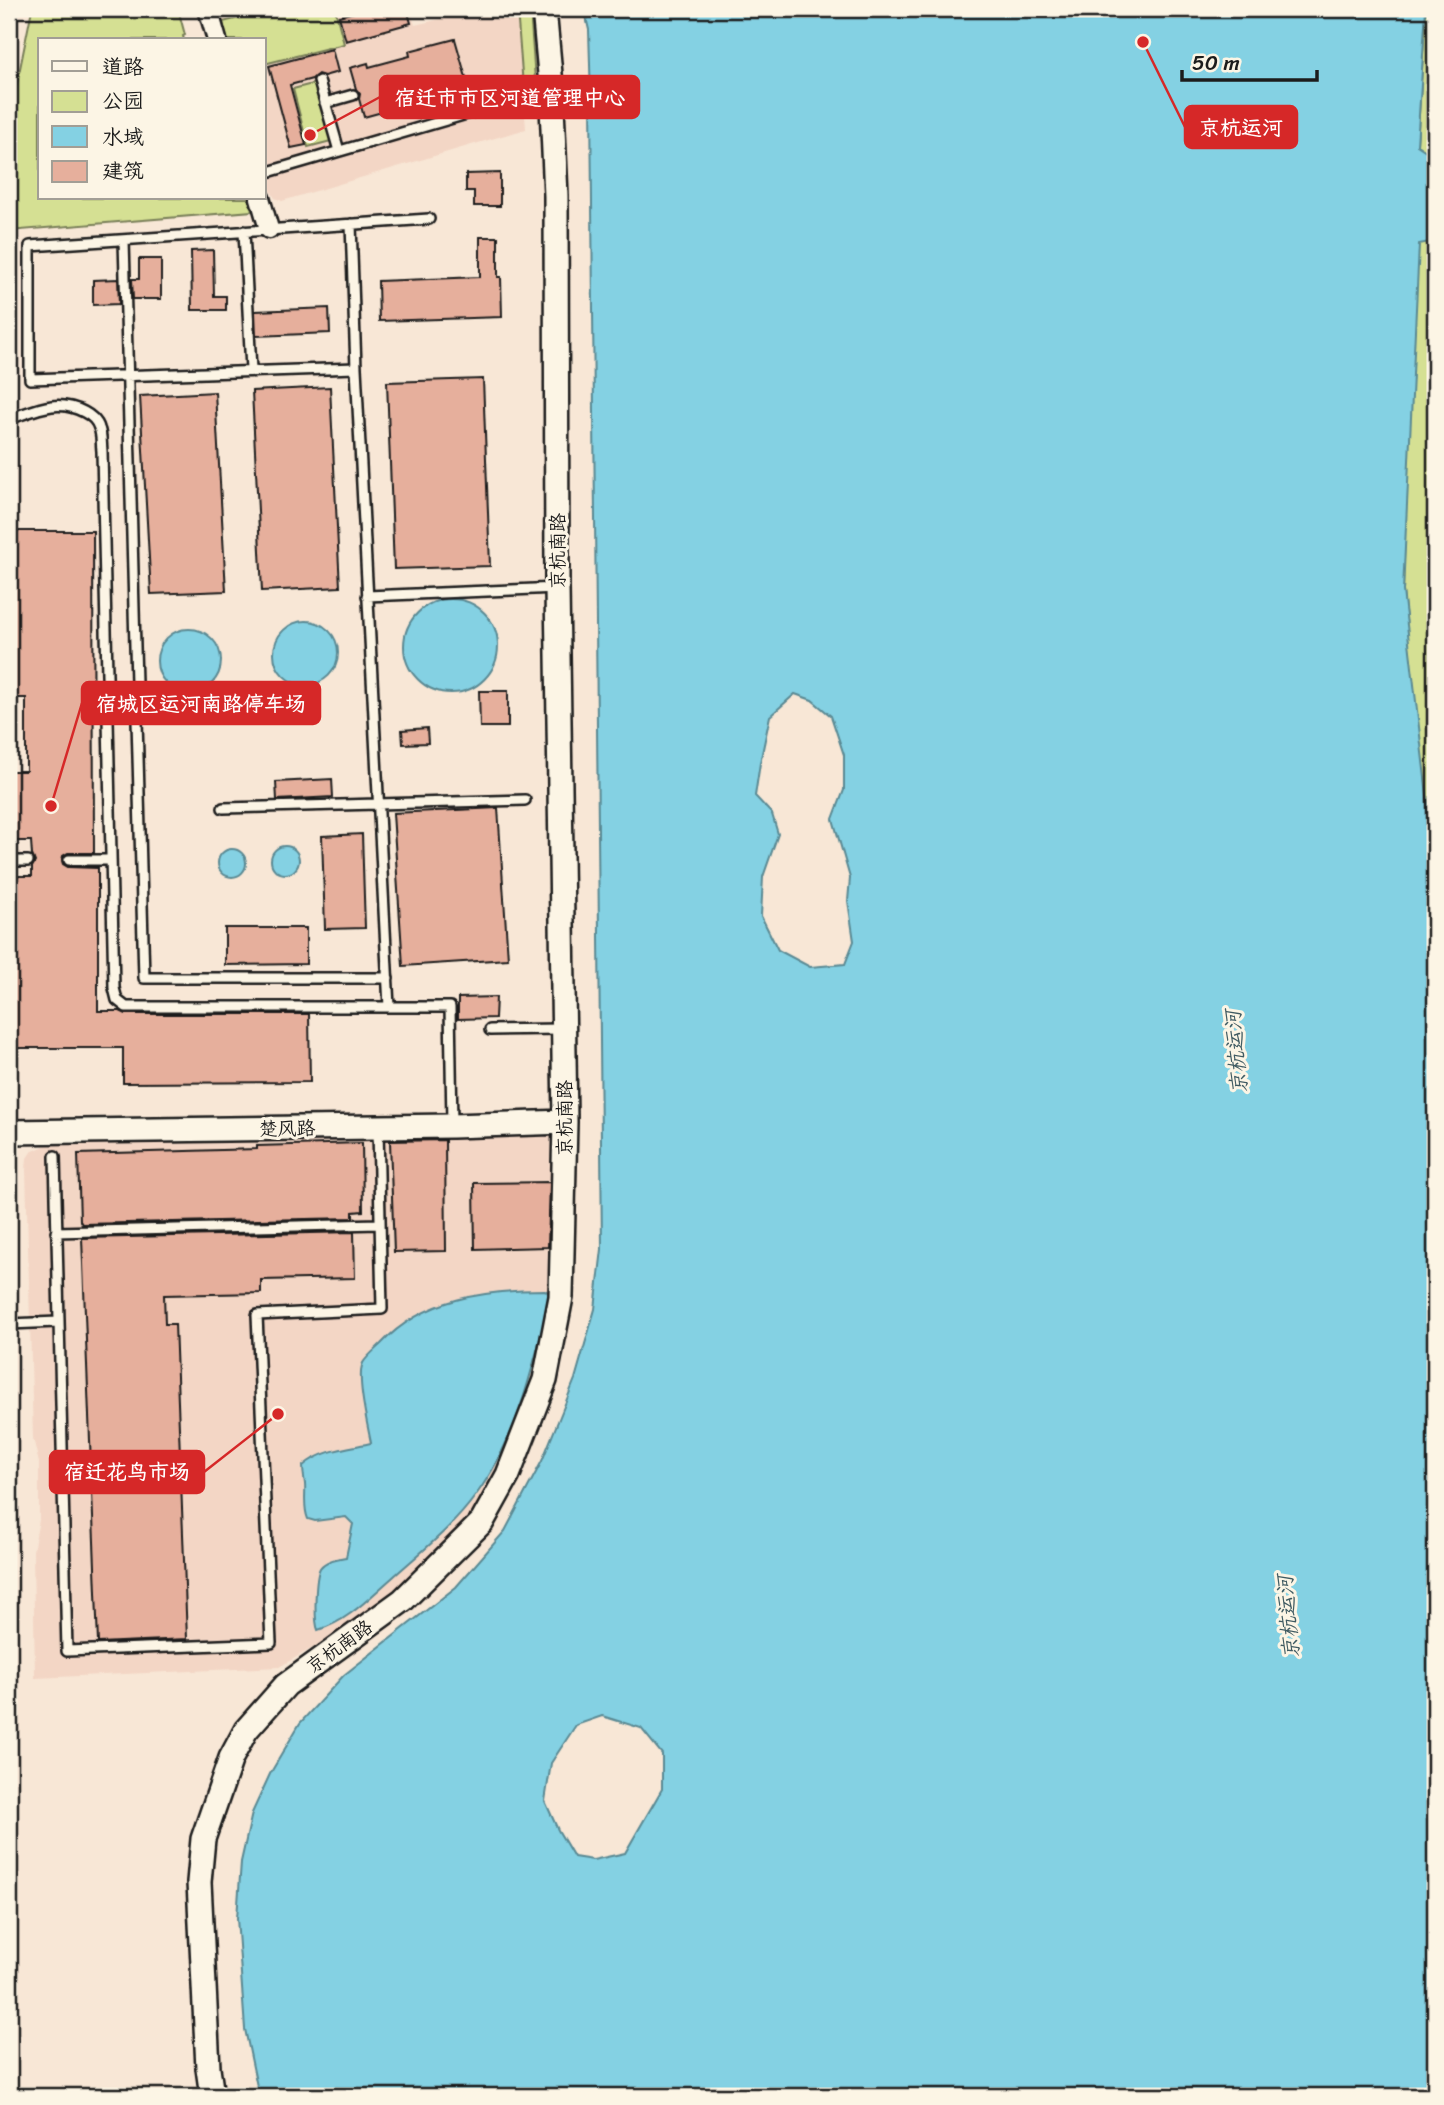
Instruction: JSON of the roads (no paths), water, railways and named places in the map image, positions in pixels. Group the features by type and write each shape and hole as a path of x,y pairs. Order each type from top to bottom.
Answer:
{"street":[{"path":"208,9 216,38"},
{"name":"京杭南路","path":"212,2096 207,2055 200,1882 203,1839 232,1758 246,1730 286,1685 403,1600 482,1521 508,1475 545,1380 561,1297 565,1122 556,589 556,196 544,9"},
{"path":"261,200 269,229"},
{"name":"楚风路","path":"9,1132 565,1122"}],"lane":[{"path":"319,81 339,151"},
{"path":"268,172 551,90"},
{"path":"325,103 353,94"},
{"path":"356,368 30,379 30,246 429,219"},
{"path":"351,224 389,1007"},
{"path":"244,231 251,370"},
{"path":"124,240 144,978 388,978"},
{"path":"9,419 50,405 63,405 90,415 99,428 102,451 114,988 117,1000 126,1007 450,1007 452,1126"},
{"path":"367,596 556,589"},
{"path":"223,808 525,800"},
{"path":"69,860 111,860"},
{"path":"9,861 28,861"},
{"path":"490,1030 564,1029"},
{"path":"55,1156 67,1651 271,1643 257,1315 382,1309 378,1127"},
{"path":"56,1231 379,1224"},
{"path":"9,1324 58,1322"}],"water":[{"path":"584,9 1426,9 1417,145 1435,157 1435,241 1419,244 1403,591 1435,863 1435,2096 259,2096 245,2029 237,1918 241,1862 252,1813 270,1774 300,1723 344,1675 456,1587 505,1531 542,1461 575,1379 595,1309 602,1249 589,30","holes":["795,694 812,700 831,716 844,755 844,790 833,819 850,878 848,901 854,941 845,964 810,967 778,950 761,916 763,877 778,834 772,814 755,796 760,763 770,716","602,1716 641,1728 662,1754 662,1789 625,1853 593,1860 574,1857 545,1801 551,1763 576,1725"]},
{"path":"451,599 469,603 484,613 494,628 498,646 494,664 484,679 469,689 451,693 433,689 418,679 408,664 404,646 408,628 418,613 433,603"},
{"path":"306,621 324,627 332,635 338,653 332,671 324,679 306,685 288,679 280,671 274,653 280,635 288,627"},
{"path":"189,629 207,635 215,643 221,661 215,679 207,687 189,693 171,687 163,679 157,661 163,643 171,635"},
{"path":"285,846 295,850 299,860 295,870 285,874 275,870 271,860 275,850"},
{"path":"232,849 242,853 246,863 242,873 232,877 222,873 218,863 222,853"},
{"path":"545,1290 551,1295 523,1399 491,1473 467,1507 425,1549 367,1601 339,1621 318,1630 316,1599 320,1568 328,1562 346,1557 353,1524 346,1517 315,1521 308,1519 303,1466 326,1453 371,1443 361,1379 365,1360 398,1328 436,1307 479,1295"}],"place":[{"name":"京杭运河","path":"1143,42"},
{"name":"宿迁市市区河道管理中心","path":"310,135"},
{"name":"宿城区运河南路停车场","path":"51,806"},
{"name":"宿迁花鸟市场","path":"278,1414"}]}
